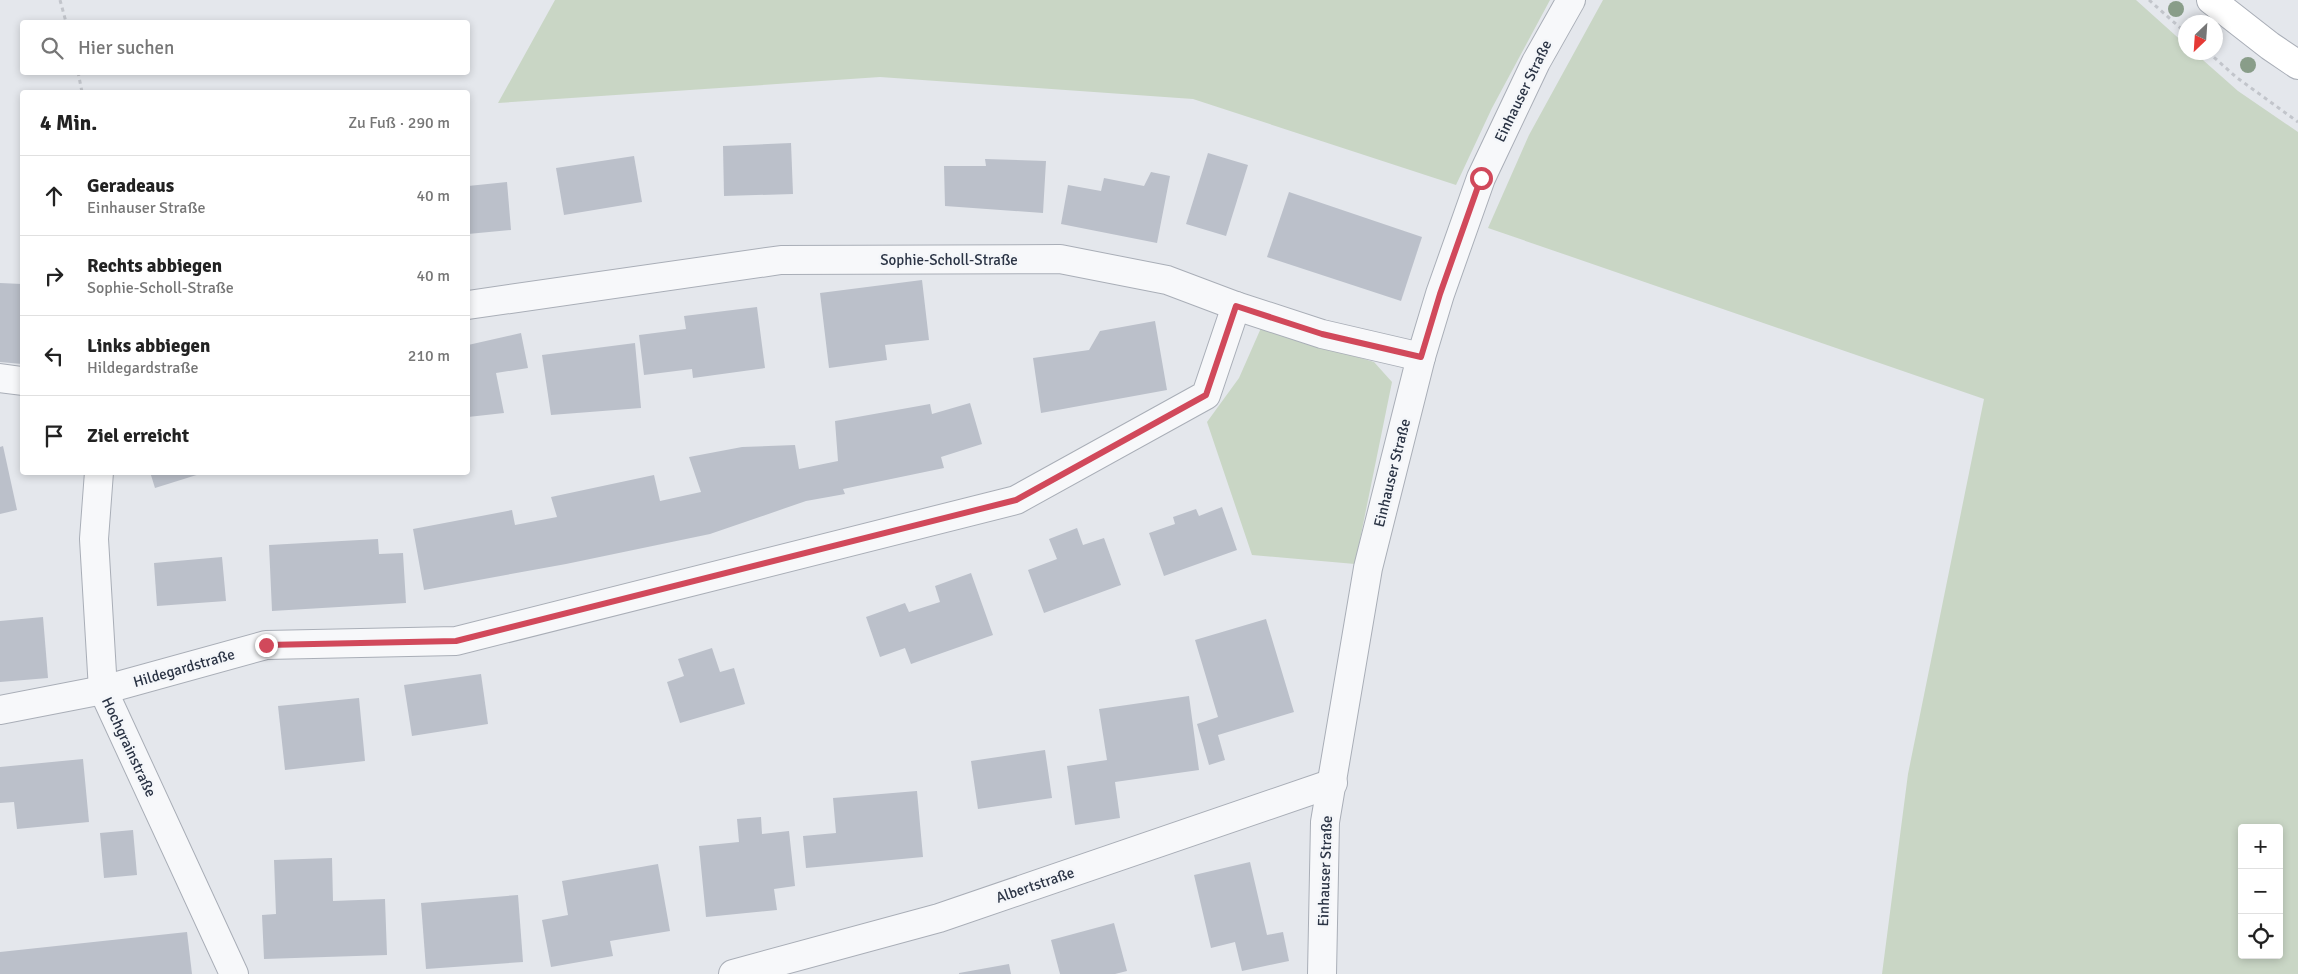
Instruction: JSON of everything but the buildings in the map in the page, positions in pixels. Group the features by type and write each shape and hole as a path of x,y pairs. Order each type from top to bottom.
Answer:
{"street":[{"name":"Einhauser Straße","path":"1322,974 1325,822 1368,568 1421,357 1440,294 1481,178 1536,62 1571,0"},
{"path":"2211,0 2270,46 2298,64"},
{"name":"Sophie-Scholl-Straße","path":"470,305 781,260 1060,259 1167,280 1236,306 1322,334 1421,357"},
{"name":"Hildegardstraße","path":"0,710 103,690 266,645 456,641 1016,500 1206,395 1236,306"},
{"path":"0,378 20,381"},
{"name":"Hochgrainstraße","path":"99,475 94,539 103,690 234,974"},
{"name":"Albertstraße","path":"733,974 939,918 1333,783"}],"path":[{"path":"60,0 65,20"},
{"path":"2149,0 2178,26"},
{"path":"2217,60 2236,77 2298,122"},
{"path":"79,75 82,90"}],"green space":[{"path":"555,0 1550,0 1492,108 1456,185 1193,99 880,77 498,103"},
{"path":"1603,0 2136,0 2178,38 2178,60 2203,60 2238,91 2298,132 2298,974 1882,974 1908,774 1984,399 1488,228 1529,135"},
{"path":"1261,328 1374,362 1392,382 1355,564 1252,555 1207,422 1239,378"}],"route":[{"path":"266,645 456,641 1016,500 1206,395 1236,306 1322,334 1421,357 1440,294 1481,178"}]}
